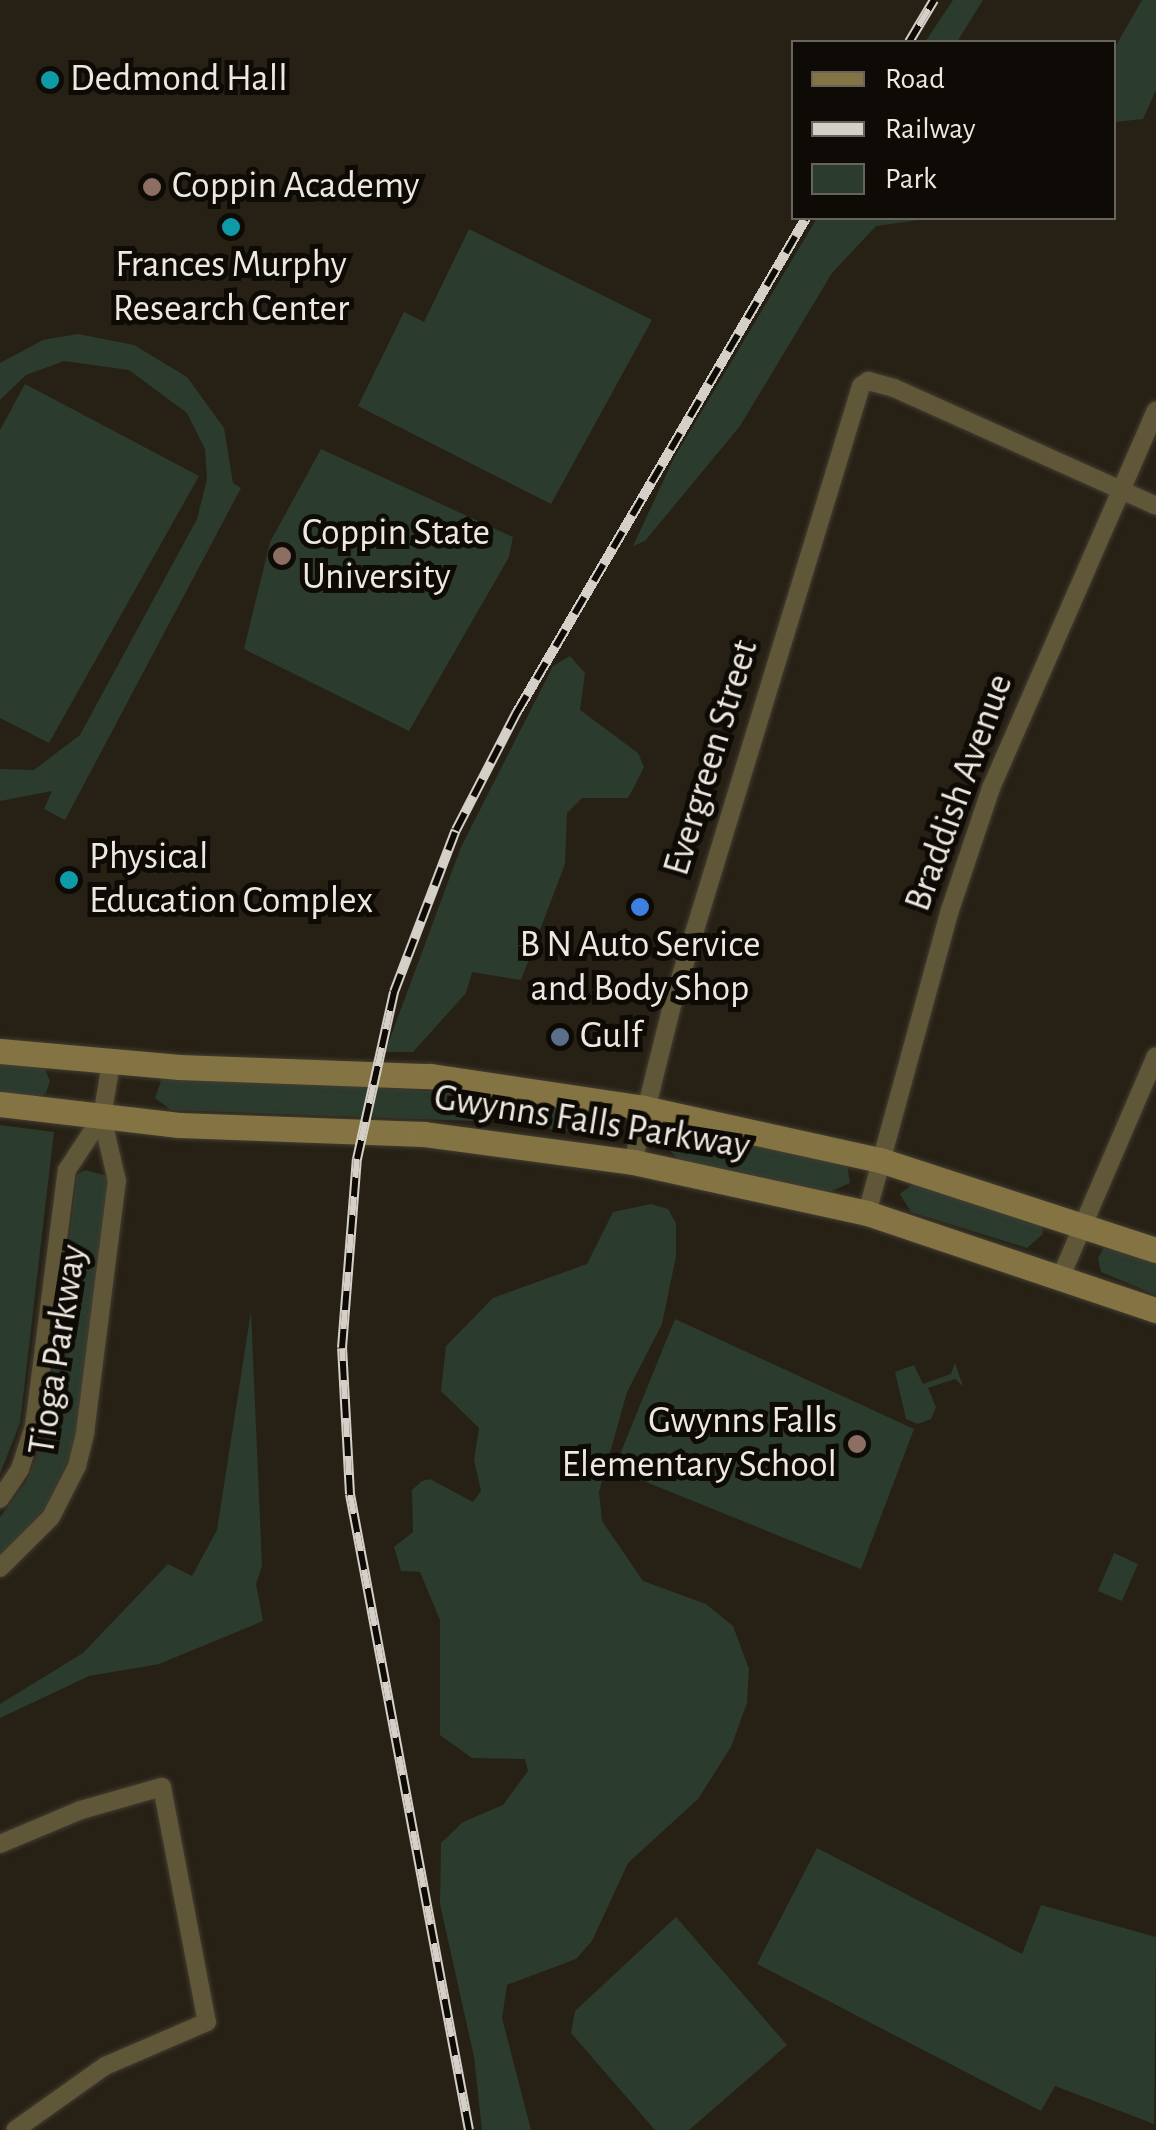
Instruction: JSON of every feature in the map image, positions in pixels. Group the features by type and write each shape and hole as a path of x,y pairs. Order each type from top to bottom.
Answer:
{"main road":[{"name":"Gwynns Falls Parkway","path":"0,1050 111,1063 430,1076 643,1108 880,1160 1084,1222 1156,1250"},
{"name":"Gwynns Falls Parkway","path":"0,1104 102,1116 424,1134 634,1162 867,1212 1062,1274 1156,1310"}],"street":[{"name":"Evergreen Street","path":"634,1162 643,1108 850,410 868,380 1120,489"},
{"name":"Braddish Avenue","path":"867,1212 991,788 1156,410"},
{"path":"1120,489 1156,506"},
{"path":"1062,1274 1156,1056"},
{"name":"Tioga Parkway","path":"0,1568 34,1538 66,1492 85,1433 117,1181 102,1116 111,1063"},
{"name":"Tioga Parkway","path":"0,1500 34,1426 67,1170 102,1116"},
{"path":"0,1844 81,1810 162,1787 206,2015 202,2029 105,2066 15,2130"}],"green space":[{"path":"953,0 983,0 958,40 926,40"},
{"path":"1142,0 1156,0 1156,90 1143,119 1116,122 1116,46"},
{"path":"816,220 919,220 876,226 832,273 740,426 645,541 633,546 674,458"},
{"path":"469,229 652,320 551,504 358,406 404,312 424,322"},
{"path":"78,334 134,345 187,377 224,428 233,483 241,488 65,820 44,809 52,791 0,801 0,769 34,770 80,735 197,519 207,479 205,449 187,413 129,370 64,361 26,375 0,400 0,363 43,340"},
{"path":"25,384 199,476 49,743 0,718 0,430"},
{"path":"321,449 513,537 509,557 409,731 244,649 270,542"},
{"path":"570,656 585,673 580,710 638,753 644,767 628,798 582,798 567,813 565,864 521,980 472,972 466,993 413,1052 385,1052 461,847 553,666"},
{"path":"0,1058 44,1067 50,1081 46,1093 36,1099 0,1096"},
{"path":"163,1075 464,1093 610,1115 616,1127 603,1136 500,1122 171,1110 155,1098"},
{"path":"0,1125 54,1132 20,1423 0,1474"},
{"path":"675,1125 847,1165 850,1183 829,1192 678,1159 664,1144"},
{"path":"85,1170 111,1177 74,1448 45,1508 0,1557 0,1517 26,1482 44,1437 77,1175"},
{"path":"915,1182 1042,1223 1043,1234 1027,1248 911,1212 900,1194"},
{"path":"651,1204 668,1209 676,1223 676,1256 662,1324 627,1392 599,1492 602,1521 643,1581 706,1604 733,1626 749,1669 747,1703 731,1747 698,1799 628,1863 592,1941 576,1959 507,1985 502,2018 531,2130 482,2130 474,2057 440,1904 441,1843 463,1822 503,1805 528,1771 525,1759 472,1758 440,1735 440,1620 420,1572 401,1571 394,1547 413,1532 412,1490 422,1481 430,1479 473,1502 481,1491 474,1460 479,1428 441,1391 446,1346 493,1298 587,1264 613,1212"},
{"path":"1105,1246 1156,1260 1156,1295 1101,1272 1098,1258"},
{"path":"251,1311 262,1566 256,1584 263,1621 159,1664 89,1676 0,1718 0,1704 83,1653 168,1564 192,1576 217,1530"},
{"path":"675,1319 914,1429 861,1569 614,1469"},
{"path":"955,1363 963,1386 955,1379 928,1388 936,1407 931,1419 918,1424 906,1419 895,1372 914,1365 923,1384 951,1374"},
{"path":"1114,1553 1138,1564 1122,1601 1098,1591"},
{"path":"817,1848 1022,1954 1041,1905 1156,1937 1154,2124 1055,2086 1041,2111 757,1964"},
{"path":"676,1917 787,2045 689,2130 655,2130 571,2033 575,2011"}],"railway":[{"path":"910,40 934,0"},
{"path":"469,2130 350,1494 342,1348 357,1159 394,992 456,830 517,712 805,220"}],"place":[{"name":"Dedmond Hall","path":"50,80"},
{"name":"Coppin Academy","path":"152,187"},
{"name":"Frances Murphy Research Center","path":"231,227"},
{"name":"Coppin State University","path":"282,556"},
{"name":"Physical Education Complex","path":"69,880"},
{"name":"B N Auto Service and Body Shop","path":"640,907"},
{"name":"Gulf","path":"560,1037"},
{"name":"Gwynns Falls Elementary School","path":"857,1444"}]}
